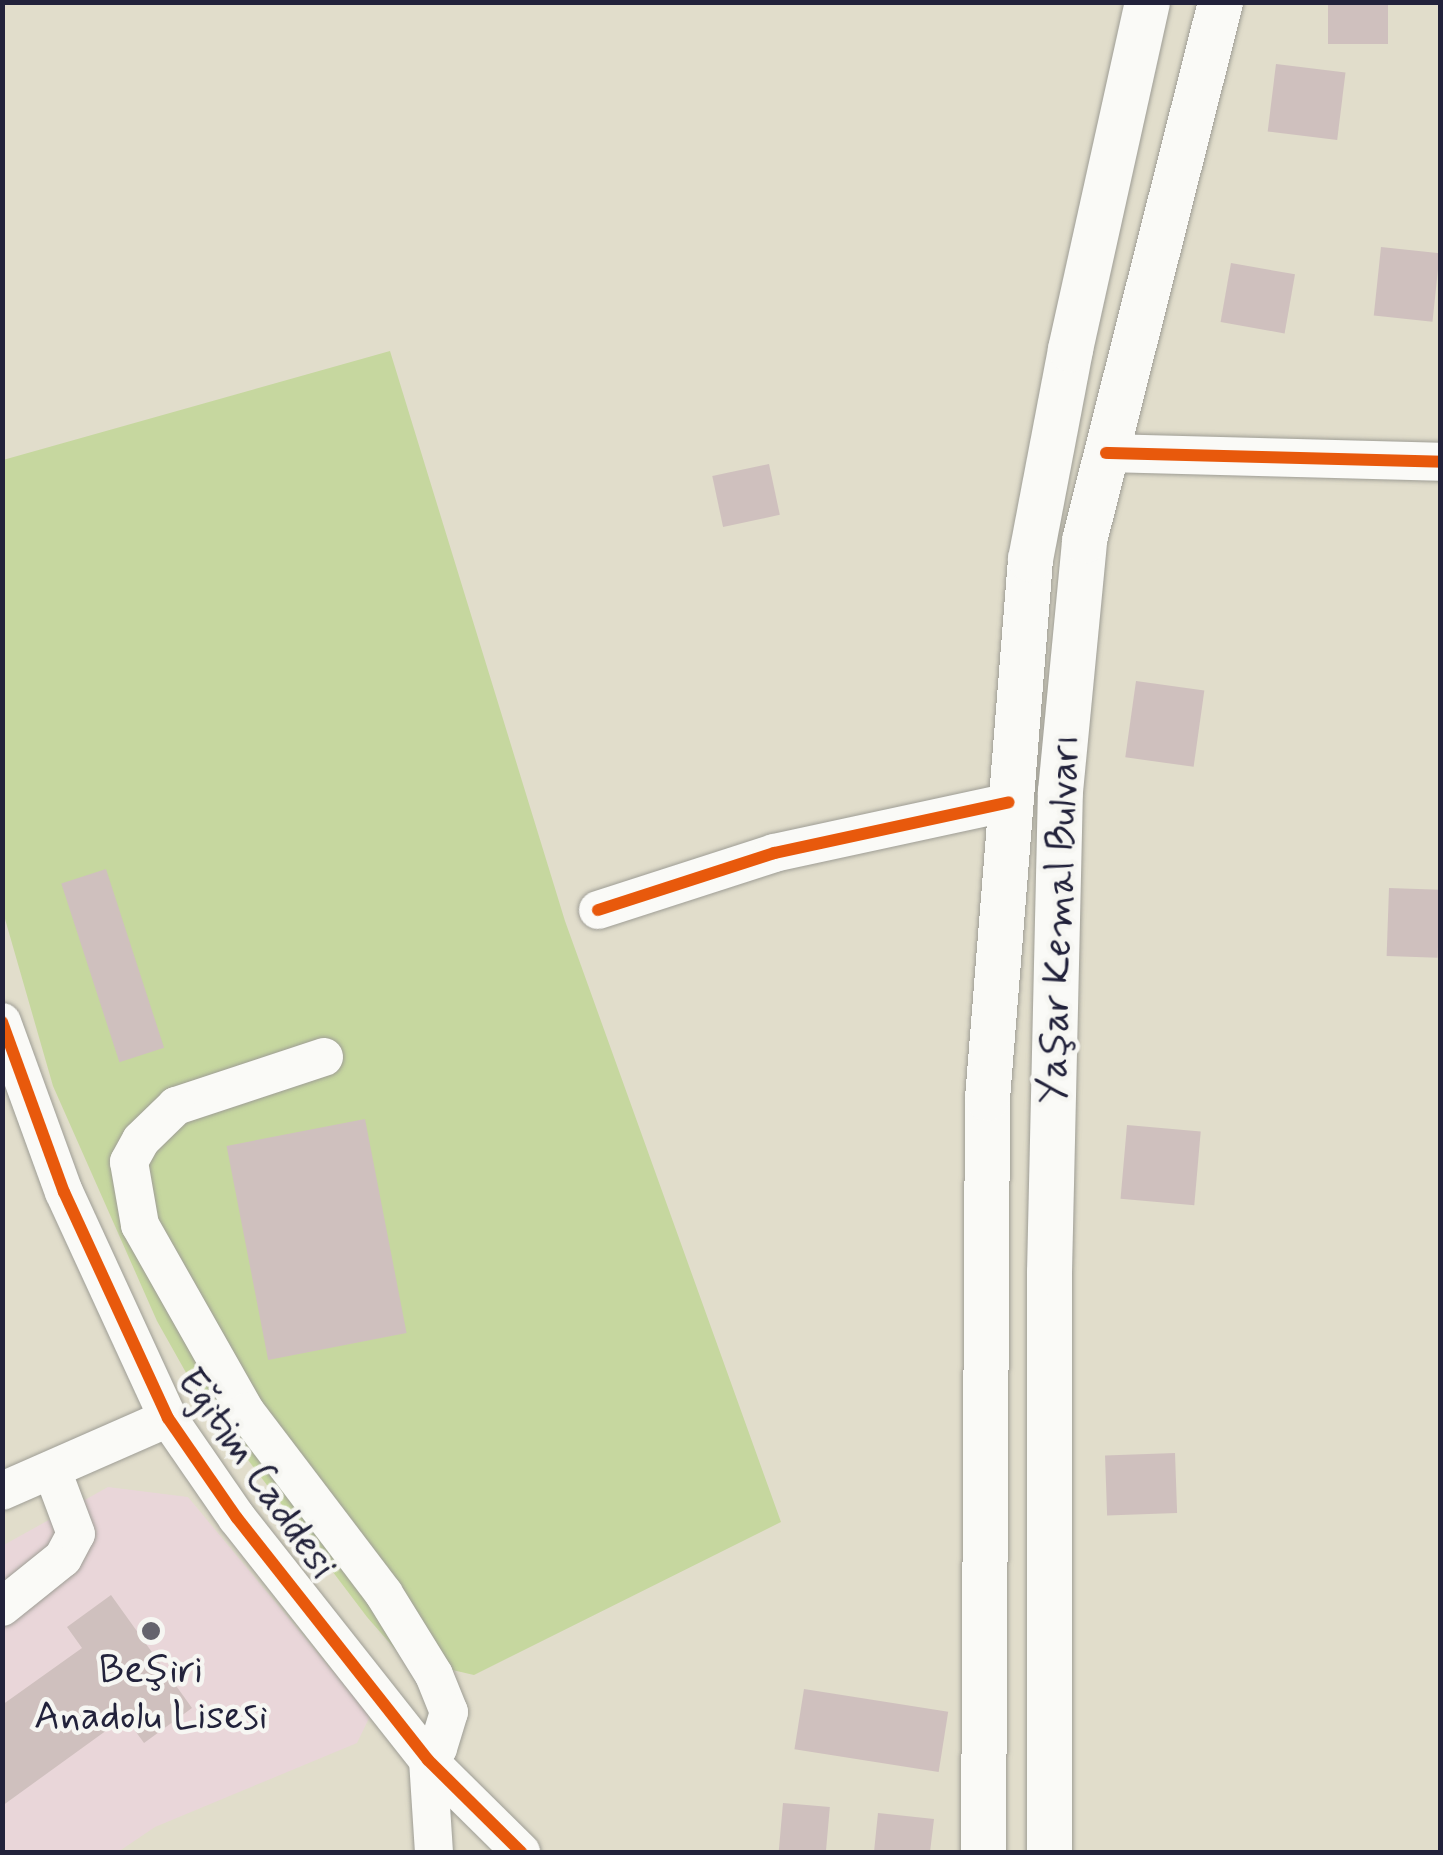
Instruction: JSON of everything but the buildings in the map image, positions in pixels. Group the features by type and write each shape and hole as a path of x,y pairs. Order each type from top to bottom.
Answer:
{"main road":[{"name":"Yaşar Kemal Bulvarı","path":"983,1852 987,1098 1030,559 1070,349 1147,2"},
{"name":"Yaşar Kemal Bulvarı","path":"1049,1852 1049,1272 1060,791 1084,540 1220,2"}],"street":[{"path":"1106,453 1440,462"},
{"path":"598,910 774,853 1009,802"},
{"name":"Eğitim Caddesi","path":"2,1022 16,1097 168,1418 237,1518 428,1760 521,1852"},
{"path":"324,1057 176,1106 140,1140 129,1162 140,1225 246,1412 384,1594 434,1675 449,1712 438,1748 428,1760 434,1852"},
{"path":"2,1491 168,1418"},
{"path":"2,1606 64,1558 76,1534 52,1470"}],"shaded area":[{"name":"Beşiri Anadolu Lisesi","path":"108,1487 188,1497 370,1716 357,1743 155,1827 118,1852 3,1852 2,1546"}],"green space":[{"path":"390,351 565,921 781,1522 474,1675 448,1669 422,1680 367,1617 198,1394 157,1321 53,1086 3,912 3,460"}],"cycle path":[{"path":"1106,453 1440,462"},
{"path":"598,910 774,853 1009,802"},
{"path":"2,1022 64,1192 168,1418 237,1518 428,1760 521,1852"}],"place":[{"name":"Beşiri Anadolu Lisesi","path":"151,1631"}]}
